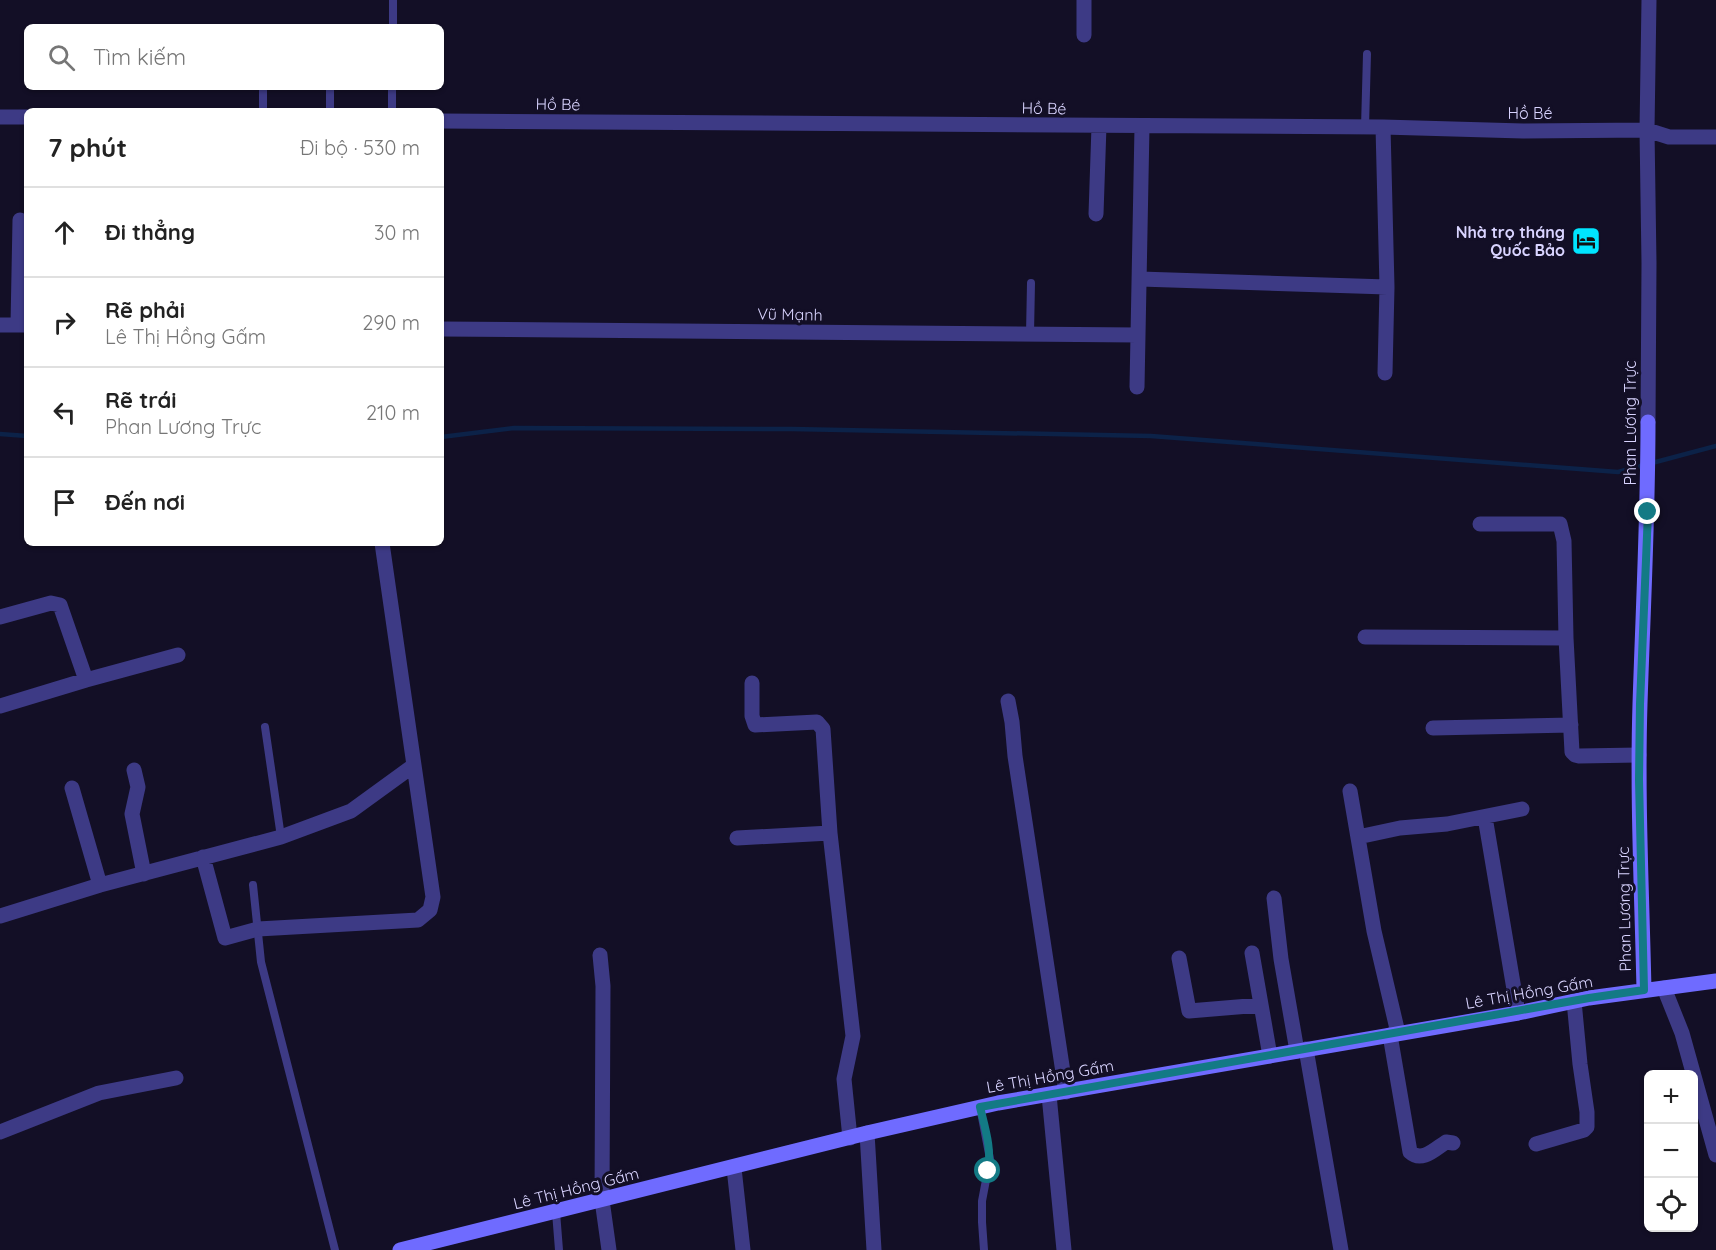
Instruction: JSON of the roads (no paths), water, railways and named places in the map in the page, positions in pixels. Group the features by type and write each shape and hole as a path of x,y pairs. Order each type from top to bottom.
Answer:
{"main road":[{"name":"Phan Lương Trực","path":"1644,990 1639,755 1648,512 1648,422"},
{"name":"Lê Thị Hồng Gấm","path":"409,1249 867,1133 980,1107 1574,1001 1716,981"}],"street":[{"path":"1084,0 1084,35"},
{"name":"Phan Lương Trực","path":"1648,422 1649,0"},
{"path":"0,117 24,117"},
{"name":"Hồ Bé","path":"444,121 1523,131 1647,130 1669,137 1716,137"},
{"path":"1096,214 1098,126"},
{"path":"1137,387 1142,127"},
{"path":"1383,128 1388,287 1385,373"},
{"path":"0,325 23,325 21,220"},
{"path":"1140,279 1388,287"},
{"name":"Vũ Mạnh","path":"444,329 1138,335"},
{"path":"1480,524 1560,524 1564,541 1572,752 1575,755 1639,755"},
{"path":"203,857 225,938 258,929 418,920 433,904 434,897 382,546"},
{"path":"0,617 51,603 60,605 86,680"},
{"path":"1365,638 1566,638"},
{"path":"0,706 178,654"},
{"path":"752,683 752,716 755,724 817,722 821,725 830,833 853,1036 844,1079 850,1138"},
{"path":"1008,701 1066,1092"},
{"path":"1432,728 1571,725"},
{"path":"0,916 100,885 281,837 351,811 413,766"},
{"path":"134,770 138,787 132,814 144,874"},
{"path":"72,788 100,885"},
{"path":"1350,791 1394,1034 1410,1152 1421,1157 1430,1154 1446,1142 1453,1143"},
{"path":"1358,837 1400,828 1437,826 1485,818 1522,809"},
{"path":"1485,818 1518,1012"},
{"path":"737,838 830,833"},
{"path":"1274,898 1281,959 1341,1250"},
{"path":"1252,953 1270,1056"},
{"path":"600,955 603,986 602,1200 609,1250"},
{"path":"1179,958 1189,1011 1261,1005"},
{"path":"1664,988 1682,1033 1716,1155"},
{"path":"1536,1144 1584,1130 1587,1127 1574,1001"},
{"path":"0,1132 99,1093 176,1078"},
{"path":"1049,1095 1064,1250"},
{"path":"867,1133 874,1250"},
{"path":"734,1168 743,1250"}],"lane":[{"path":"393,0 393,24"},
{"path":"1365,128 1367,54"},
{"path":"262,108 264,90"},
{"path":"330,90 330,108"},
{"path":"392,90 392,108"},
{"path":"1030,334 1031,283"},
{"path":"265,727 281,837"},
{"path":"254,885 261,962 335,1250"},
{"path":"980,1107 989,1144 990,1160 982,1201 984,1250"},
{"path":"556,1212 559,1250"}],"waterway":[{"path":"444,437 514,428 792,429 1151,436 1618,472 1644,465"},
{"path":"0,434 24,436"},
{"path":"1652,463 1716,446"}],"place":[{"name":"Nhà trọ tháng Quốc Bảo","path":"1586,241"}]}
